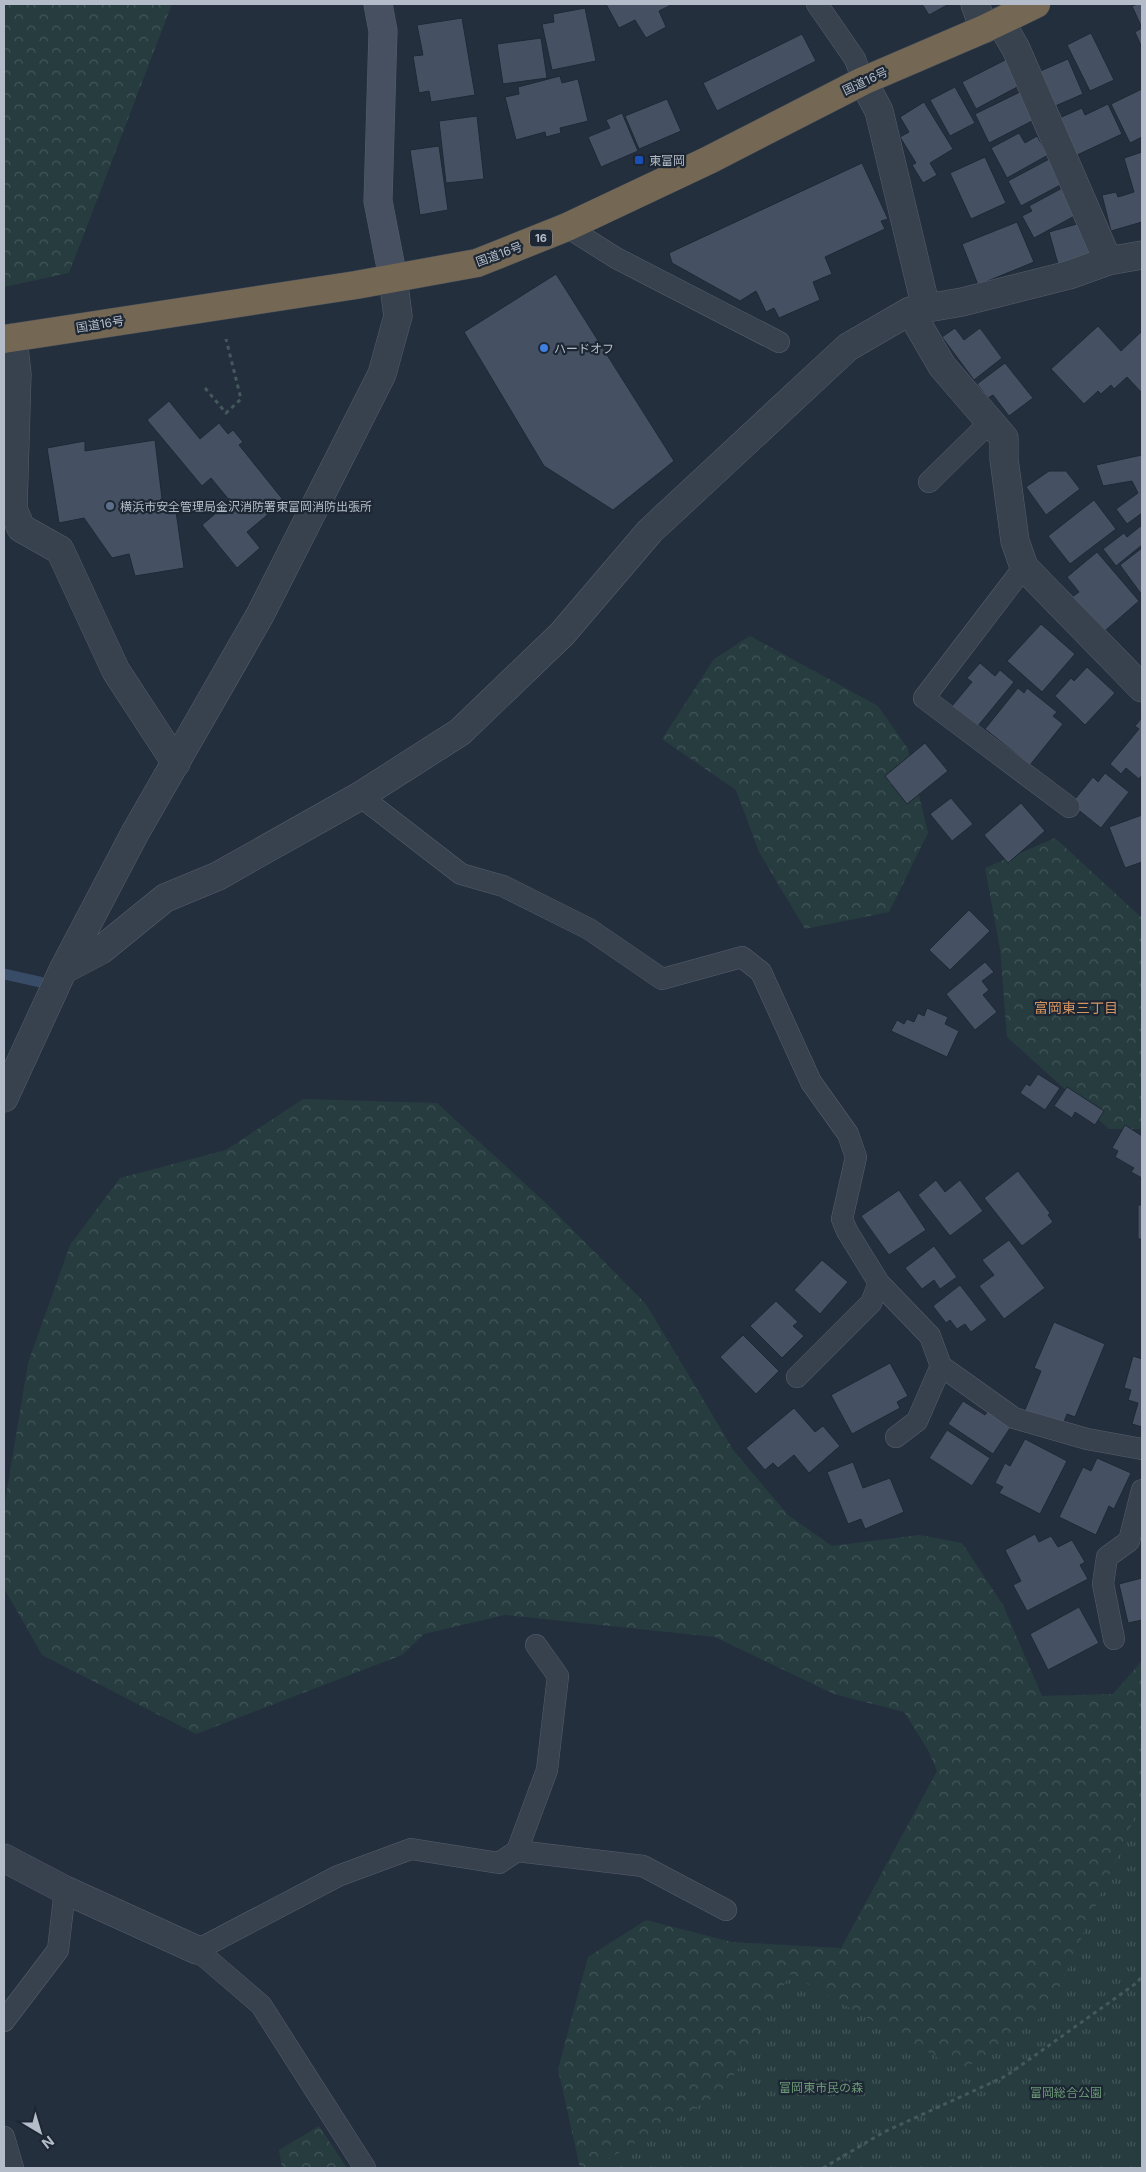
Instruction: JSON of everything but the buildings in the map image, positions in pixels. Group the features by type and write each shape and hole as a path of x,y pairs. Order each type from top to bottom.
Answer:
{"highway":[{"name":"国道16号","path":"8,339 477,263 568,227 709,160 863,81 1036,4"}],"street":[{"path":"4,1098 63,970 135,833 260,614 382,374 398,316 393,278 378,201 383,31 378,4"},
{"path":"975,4 992,25 1016,49 1108,260"},
{"path":"863,81 879,111 918,309 942,366 1004,438 1004,459 1015,541 1024,567 1142,688"},
{"path":"63,970 101,950 165,898 218,876 360,796 460,732 562,634 657,524 848,346 918,309 962,302 1069,275 1108,260 1142,255"},
{"path":"8,339 17,374 13,508 21,528 60,550 116,671 176,763"},
{"path":"4,1858 65,1890 197,1950"}],"lane":[{"path":"817,4 855,59 863,81"},
{"path":"568,227 616,258 637,267 779,342"},
{"path":"930,482 990,422"},
{"path":"1024,567 924,698 1069,807"},
{"path":"360,796 461,874 503,886 580,925 662,979 742,957 761,972 811,1082 848,1134 856,1157 842,1219 847,1231 879,1283 930,1336 941,1366 1014,1418 1087,1439 1142,1449"},
{"path":"797,1377 871,1303 879,1283"},
{"path":"896,1437 917,1421 941,1366"},
{"path":"1114,1639 1103,1584 1107,1557 1129,1541 1142,1490"},
{"path":"365,2168 261,2005 197,1950 338,1876 411,1849 499,1864 517,1851 546,1770 558,1676 536,1645"},
{"path":"517,1851 643,1866 726,1910"},
{"path":"4,2021 58,1950 65,1890"},
{"path":"4,2137 13,2168"}],"path":[{"path":"206,388 226,413 241,399 226,338"},
{"path":"823,2168 884,2132 1006,2076 1138,1982 1142,1975"}],"green space":[{"path":"4,4 172,4 69,273 4,287"},
{"path":"750,636 878,706 908,749 928,833 889,912 805,929 759,852 736,790 662,739 714,659"},
{"path":"1055,838 1142,918 1142,1129 1109,1129 1007,1037 1000,949 985,868"},
{"path":"303,1099 437,1103 548,1205 646,1304 734,1451 788,1515 832,1546 919,1535 962,1543 1003,1605 1042,1696 1113,1694 1142,1661 1142,2119 1095,2168 580,2168 558,2069 588,1957 646,1920 732,1942 841,1948 937,1771 928,1750 904,1712 834,1694 715,1637 505,1615 424,1634 402,1655 196,1734 42,1655 4,1588 4,1508 28,1363 70,1245 120,1178 226,1150"},
{"path":"1142,1801 1142,2168 597,2168 608,2159 726,2090 790,1974 961,2071 1048,2013"},
{"path":"319,2126 347,2168 282,2168 279,2150"}],"waterway":[{"path":"4,974 40,982"}],"place":[{"name":"東富岡","path":"639,160"},
{"name":"ハードオフ","path":"544,348"},
{"name":"横浜市安全管理局金沢消防署東富岡消防出張所","path":"110,506"}],"district":[{"name":"富岡東三丁目","path":"1076,1007"}],"park label":[{"name":"富岡東市民の森","path":"821,2087"},
{"name":"富岡総合公園","path":"1066,2092"}]}
